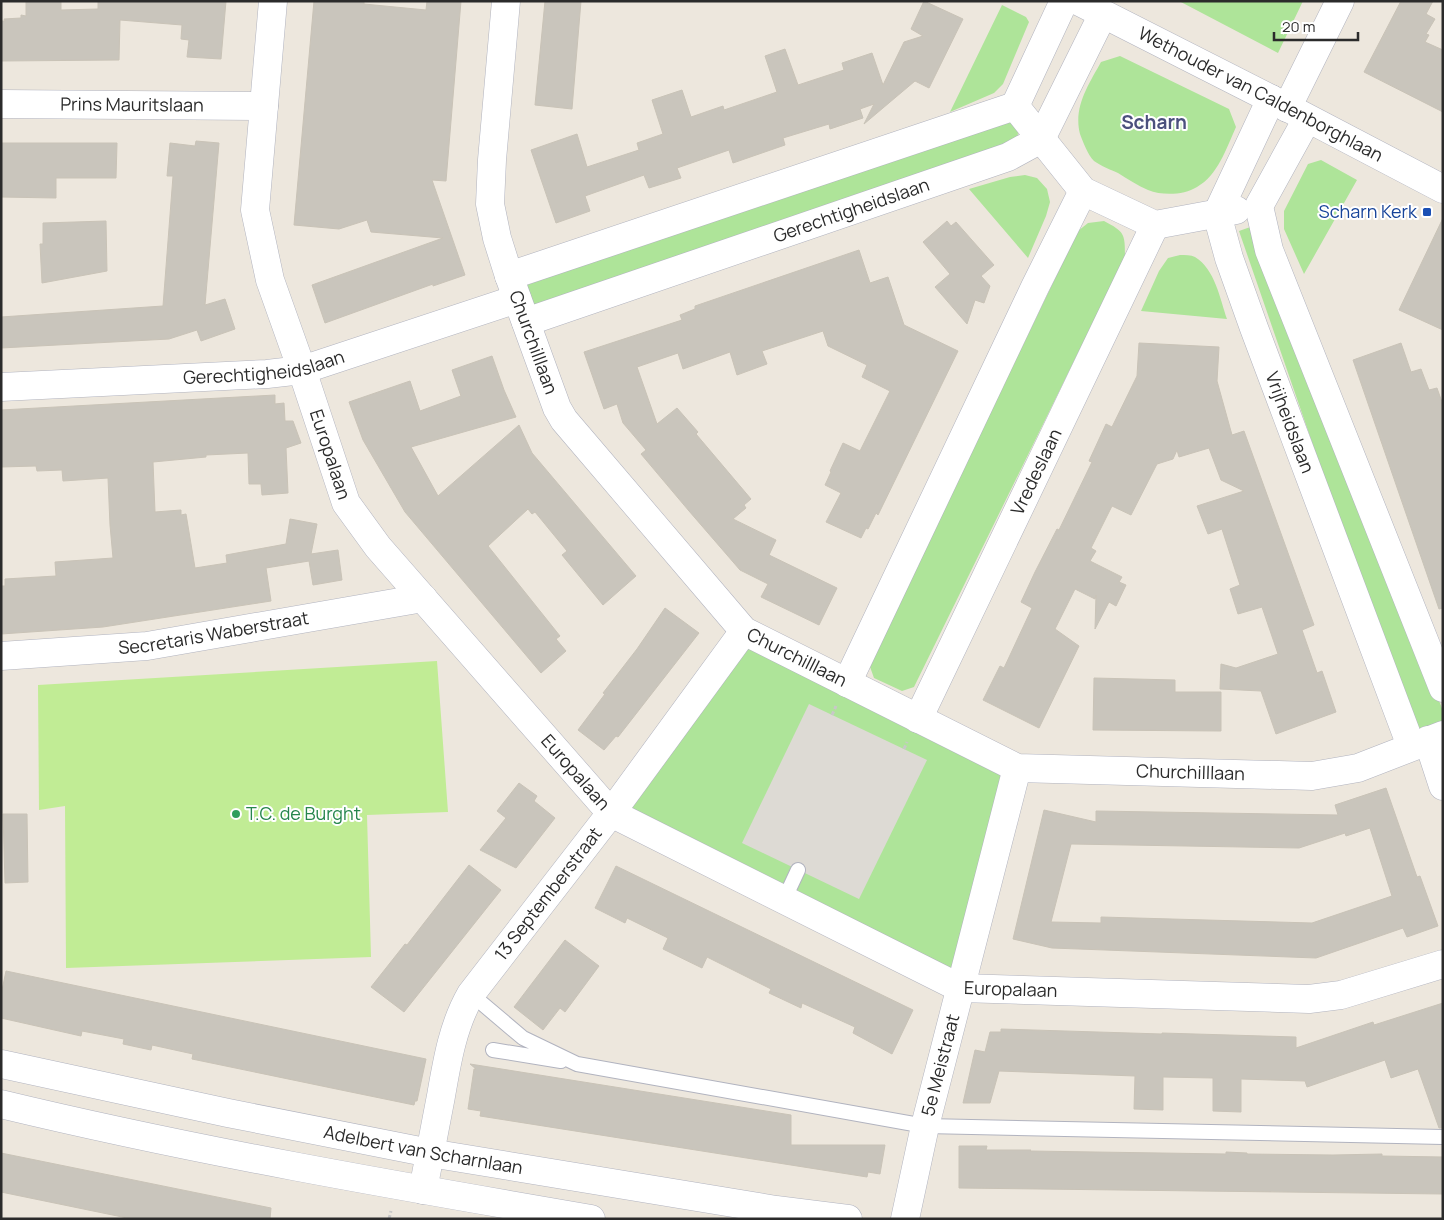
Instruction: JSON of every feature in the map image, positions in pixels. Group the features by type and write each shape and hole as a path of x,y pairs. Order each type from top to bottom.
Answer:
{"street":[{"name":"Europalaan","path":"273,1 255,210 270,280 346,503 378,547 611,813 960,988 1309,999 1341,995 1443,964"},
{"name":"Churchilllaan","path":"506,1 490,204 495,229 517,299 557,408 564,420 744,631 1017,768 1312,776 1358,768 1427,740"},
{"path":"1340,1 1289,109 1259,206 1269,250 1443,688"},
{"path":"1082,4 1014,106 1083,191 1155,225 1259,206"},
{"path":"1041,139 1082,4"},
{"name":"Wethouder van Caldenborghlaan","path":"1082,4 1443,188"},
{"name":"Prins Mauritslaan","path":"1,104 264,106"},
{"name":"Gerechtigheidslaan","path":"517,299 1014,106"},
{"path":"1217,214 1289,109"},
{"name":"Gerechtigheidslaan","path":"1,387 268,374 302,370 517,299 1008,156 1041,139"},
{"path":"847,683 1083,191"},
{"name":"Vrijheidslaan","path":"1217,214 1228,258 1254,328 1427,740 1443,786"},
{"name":"Vredeslaan","path":"918,719 1155,225"},
{"name":"Secretaris Waberstraat","path":"1,656 146,646 423,598"},
{"name":"13 Septemberstraat","path":"423,1190 452,1042 463,1008 471,994 611,813 744,631"},
{"name":"5e Meistraat","path":"905,1219 925,1126 1017,768"},
{"name":"Adelbert van Scharnlaan","path":"1,1064 228,1113 430,1153 776,1214 848,1219"},
{"path":"1,1104 235,1155 590,1219"}],"lane":[{"path":"784,900 798,870"},
{"path":"471,994 523,1038 577,1064"},
{"path":"493,1050 925,1126 1443,1137"}],"green space":[{"path":"1179,1 1303,1 1278,53"},
{"path":"1002,5 1026,17 1029,22 1003,84 994,93 950,112"},
{"path":"1120,56 1229,109 1236,127 1225,152 1211,176 1192,190 1167,194 1148,190 1094,161 1086,148 1078,124 1083,96 1101,62"},
{"path":"1008,121 1017,129 1016,141 529,316 518,279"},
{"path":"1321,160 1357,180 1304,274 1284,229 1284,211 1308,164"},
{"path":"1025,175 1037,178 1047,189 1050,202 1028,258 969,189 1010,177"},
{"path":"1104,221 1122,234 1125,243 1125,257 914,687 902,691 874,678 869,664 1078,231 1088,223"},
{"path":"1256,225 1443,711 1443,727 1414,737 1239,231"},
{"path":"1190,255 1202,262 1216,285 1227,319 1141,311 1159,271 1168,258"},
{"path":"743,637 1009,772 956,978 616,813"},
{"name":"T.C. de Burght","path":"437,661 448,812 367,815 371,957 66,968 65,806 39,810 38,685"}],"shaded area":[{"path":"809,704 927,760 859,899 742,843"}],"building":[{"path":"26,1 61,1 61,10 98,9 98,1 226,1 221,59 187,57 189,40 181,39 182,25 120,20 119,60 1,61 1,21 5,21 4,19 21,18 21,15 26,16"},
{"path":"314,1 364,1 364,4 426,10 427,1 461,1 446,181 432,180 465,275 433,286 433,284 325,323 312,285 443,238 371,232 367,220 339,229 294,225"},
{"path":"545,1 581,1 572,109 535,105"},
{"path":"924,1 963,19 929,88 915,81 864,124 874,104 860,109 863,118 830,129 829,124 783,138 785,145 733,163 729,150 677,168 681,178 649,188 644,175 585,196 590,211 556,223 531,150 577,134 587,167 639,150 637,143 663,134 652,100 682,90 691,117 723,106 724,110 777,92 765,56 785,49 798,85 844,70 842,63 872,53 883,85 904,42 923,36 911,29"},
{"path":"1401,1 1433,1 1426,14 1435,19 1426,34 1429,35 1425,42 1443,50 1443,112 1364,72"},
{"path":"196,141 219,143 205,305 225,299 235,329 201,341 197,330 169,339 1,348 1,317 163,306 173,176 167,176 170,143 195,146"},
{"path":"1,143 117,143 116,178 56,178 56,198 1,197"},
{"path":"1443,218 1443,330 1399,310"},
{"path":"106,221 107,271 42,283 40,244 43,244 43,223"},
{"path":"947,221 951,226 956,222 994,265 981,276 990,286 984,303 975,300 967,324 935,287 950,274 923,242"},
{"path":"859,250 870,283 888,277 904,325 958,351 878,515 876,513 861,538 826,522 841,493 825,485 843,443 860,451 890,391 862,377 867,365 828,346 823,331 762,351 767,364 737,375 730,352 683,369 678,353 637,367 657,424 677,408 698,432 696,434 751,499 744,505 746,508 733,519 776,540 769,555 837,588 819,625 761,597 768,584 740,570 641,454 646,450 623,423 617,404 604,409 584,352 682,320 680,315 695,309 695,306"},
{"path":"1139,343 1219,347 1217,381 1232,435 1244,431 1314,625 1302,630 1317,673 1322,671 1336,712 1276,734 1261,691 1220,689 1221,664 1236,668 1278,654 1262,607 1238,614 1230,589 1240,585 1222,529 1208,534 1197,506 1244,491 1221,480 1209,448 1179,457 1177,450 1173,459 1157,464 1131,515 1112,506 1091,548 1096,551 1090,561 1122,577 1119,582 1126,585 1116,606 1109,602 1095,629 1096,595 1095,599 1075,589 1055,629 1079,646 1039,728 983,700 1000,666 1004,668 1032,608 1021,602 1035,572 1057,529 1059,530 1092,462 1089,461 1106,424 1112,427 1137,376"},
{"path":"1401,343 1411,372 1421,369 1429,390 1437,388 1443,405 1443,608 1439,609 1353,360"},
{"path":"492,356 516,417 411,447 438,496 519,425 532,453 636,576 603,605 562,555 567,551 535,512 532,514 528,509 488,546 560,636 556,639 566,651 541,673 405,512 363,440 349,402 410,381 420,411 461,396 452,370"},
{"path":"275,395 275,404 284,403 285,421 293,421 301,443 286,448 288,493 262,495 261,484 249,484 248,453 206,455 206,457 153,462 155,512 181,510 181,515 186,514 195,568 227,563 226,555 286,544 290,519 317,524 311,554 338,550 342,580 313,585 309,561 266,568 271,601 103,627 1,634 1,586 5,586 5,579 56,576 55,562 113,558 108,478 63,481 62,470 37,471 36,466 1,467 1,410"},
{"path":"665,608 699,633 618,737 616,736 604,750 578,730"},
{"path":"1094,678 1175,680 1175,692 1221,692 1221,731 1093,730"},
{"path":"519,783 537,796 534,801 555,818 516,868 480,850 506,818 497,811"},
{"path":"1386,788 1417,877 1420,876 1438,926 1407,937 1403,928 1316,958 1052,948 1013,939 1044,810 1096,822 1096,811 1338,815 1335,805","holes":["1370,828 1392,896 1312,923 1101,917 1101,923 1051,922 1071,844 1299,848 1345,833 1346,836"]},
{"path":"3,814 27,814 28,882 5,883"},
{"path":"469,865 501,890 404,1012 371,987 405,944 407,945"},
{"path":"616,866 913,1010 892,1054 853,1033 855,1027 802,1003 801,1008 769,993 771,989 707,957 702,968 663,949 668,938 627,918 625,923 595,908"},
{"path":"565,940 599,966 565,1012 560,1008 543,1030 514,1007"},
{"path":"6,971 426,1059 417,1101 415,1101 414,1105 192,1059 193,1054 152,1045 151,1050 123,1044 124,1039 82,1031 81,1036 1,1018 1,995"},
{"path":"1443,1003 1443,1128 1439,1128 1418,1069 1391,1078 1385,1060 1307,1087 1305,1081 1241,1079 1241,1112 1213,1111 1213,1078 1163,1077 1163,1110 1134,1109 1135,1076 999,1071 990,1103 963,1103 975,1050 985,1052 990,1032 1001,1032 1001,1029 1296,1037 1296,1048 1373,1022 1374,1025"},
{"path":"470,1064 791,1115 791,1145 885,1145 880,1174 868,1172 867,1177 480,1116 481,1111 468,1109 474,1069 476,1069"},
{"path":"959,1146 987,1146 986,1150 1030,1151 1382,1154 1382,1156 1443,1157 1443,1194 959,1188"},
{"path":"1,1153 271,1208 270,1219 132,1219 1,1192"}],"place":[{"name":"Scharn Kerk","path":"1427,212"},
{"name":"T.C. de Burght","path":"236,814"}],"district":[{"name":"Scharn","path":"1154,122"}]}
